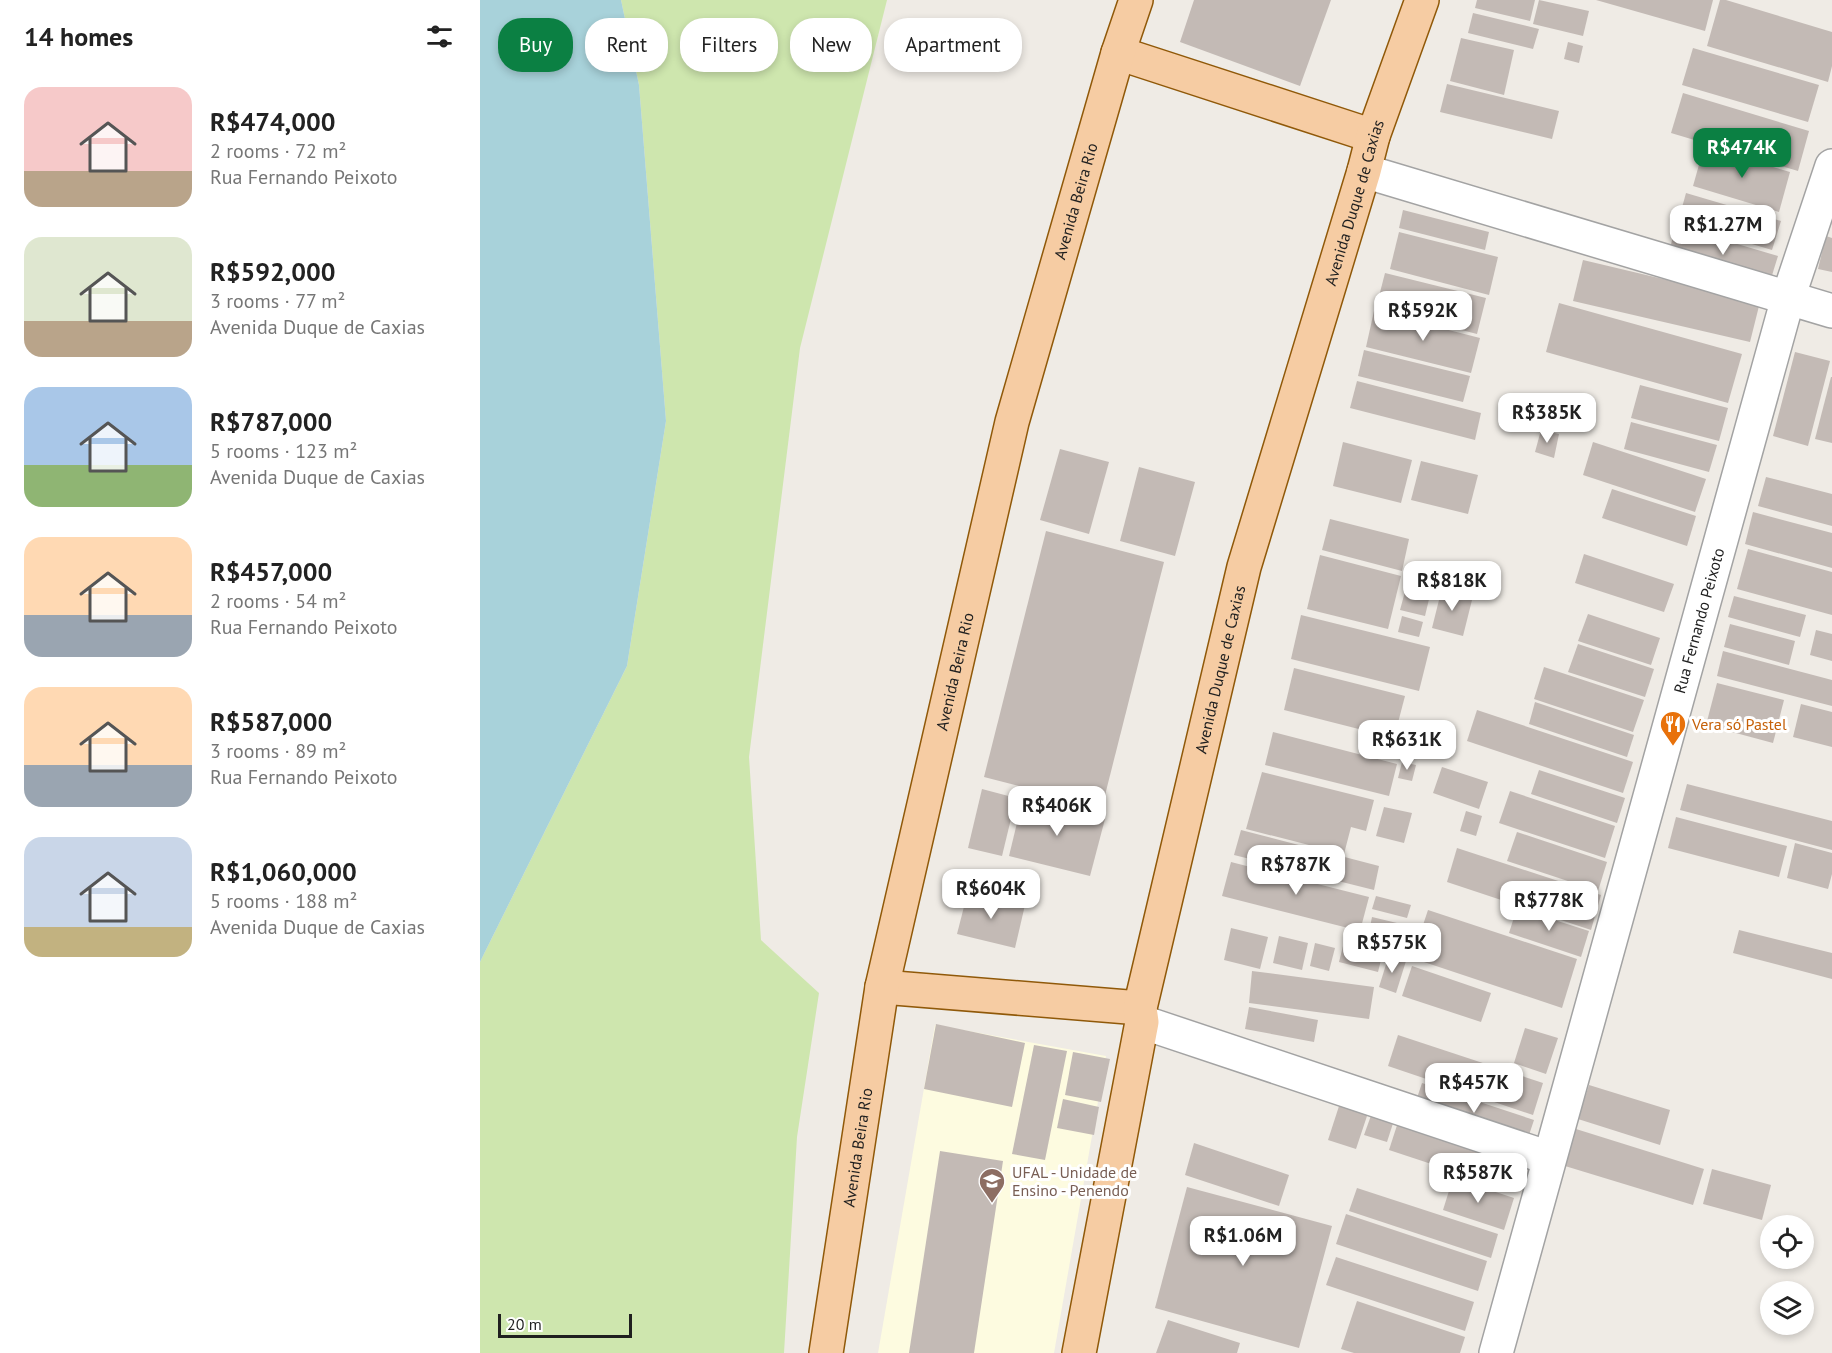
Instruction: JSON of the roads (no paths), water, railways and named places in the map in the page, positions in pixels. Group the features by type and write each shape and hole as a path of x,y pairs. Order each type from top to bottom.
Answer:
{"main road":[{"name":"Avenida Beira Rio","path":"826,1353 882,987 1012,422 1118,53 1136,0"},
{"name":"Avenida Duque de Caxias","path":"1079,1353 1141,1015 1244,567 1373,136 1422,0"},
{"path":"1118,53 1373,136"},
{"path":"882,987 1141,1015"}],"street":[{"name":"Rua Fernando Peixoto","path":"1496,1353 1788,298 1832,166"},
{"path":"1364,171 1832,311"},
{"path":"1141,1015 1549,1158"}],"water":[{"path":"480,0 621,0 625,18 585,18 585,72 636,72 666,421 627,666 480,962"}],"place":[{"name":"Vera só Pastel","path":"1673,747"},
{"name":"UFAL - Unidade de Ensino - Penendo","path":"992,1204"}]}
